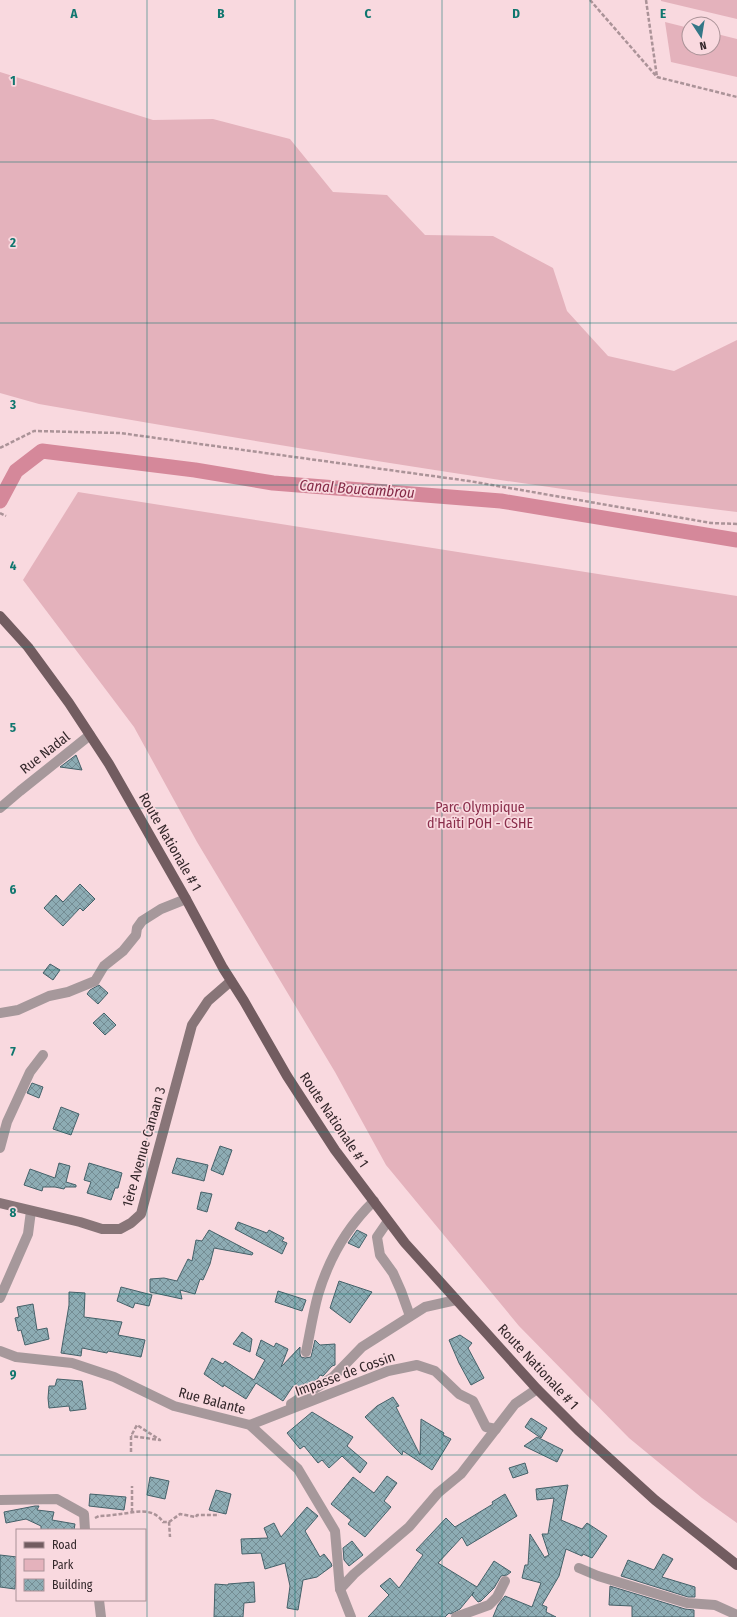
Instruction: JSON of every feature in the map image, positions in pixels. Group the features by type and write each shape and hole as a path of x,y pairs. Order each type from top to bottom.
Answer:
{"main road":[{"name":"Route Nationale # 1","path":"0,616 28,647 69,703 109,764 231,981 287,1076 336,1150 405,1243 537,1389 578,1430 655,1500 737,1565"},
{"name":"1ère Avenue Canaan 3","path":"0,1203 80,1222 102,1229 120,1229 131,1223 141,1214 192,1024 208,1000 231,981"}],"street":[{"name":"Rue Nadal","path":"0,808 20,790 90,735"},
{"path":"0,1013 18,1010 49,996 68,992 95,981 104,966 123,951 136,935 137,928 142,921 161,909 186,899"},
{"path":"0,1148 7,1122 30,1072 43,1055"},
{"path":"306,1352 318,1295 337,1248 357,1217 374,1201"},
{"path":"0,1298 28,1234 31,1211"},
{"path":"388,1221 378,1237 380,1256 393,1273 410,1316"},
{"path":"250,1425 298,1400 333,1378 362,1347 410,1316 425,1307 456,1300"},
{"name":"Rue Balante","path":"0,1352 16,1356 72,1363 114,1377 174,1406 250,1425 298,1469 335,1531 340,1589 351,1617"},
{"name":"Impasse de Cossin","path":"250,1425 388,1371 417,1365 435,1371 459,1394 473,1401 486,1427 496,1429"},
{"path":"340,1589 354,1574 409,1527 438,1493 461,1474 515,1404 537,1389"},
{"path":"0,1500 57,1499 84,1514 85,1527"},
{"path":"578,1568 598,1576 687,1603 715,1605 737,1615"},
{"path":"456,1617 489,1605 497,1597 505,1581"},
{"path":"99,1601 101,1617"}],"path":[{"path":"590,0 657,77 737,97"},
{"path":"646,0 657,77"},
{"path":"0,448 34,431 120,433 469,481 711,523 737,524"},
{"path":"0,513 6,516"},
{"path":"131,1436 160,1440 137,1425 131,1436 131,1452"},
{"path":"132,1486 132,1512"},
{"path":"85,1527 99,1516 140,1511 159,1516 162,1522 169,1522 180,1514 196,1517 197,1515 219,1515"},
{"path":"169,1522 170,1537"}],"green space":[{"path":"737,0 737,19 661,1"},
{"path":"665,22 681,26 681,56 721,56 721,35 737,39 737,77 671,62"},
{"path":"0,72 153,120 213,119 290,139 333,192 387,195 425,235 493,236 553,268 567,311 608,356 674,371 737,340 737,512 474,476 213,434 39,404 0,393"},
{"name":"Parc Olympique d'Haïti POH - CSHE","path":"78,492 737,596 737,1523 702,1498 629,1438 519,1326 386,1165 335,1072 197,842 134,727 23,580"}],"building":[{"path":"76,755 82,770 60,767"},
{"path":"80,884 95,899 83,911 80,908 63,926 44,908 56,895 63,902"},
{"path":"50,964 60,970 53,980 43,973"},
{"path":"99,985 108,993 98,1004 87,994 90,990"},
{"path":"104,1013 116,1025 105,1035 93,1023"},
{"path":"32,1083 43,1087 39,1098 27,1093"},
{"path":"61,1107 79,1114 71,1135 53,1129"},
{"path":"220,1146 232,1150 223,1175 211,1170"},
{"path":"177,1158 208,1165 204,1181 172,1173"},
{"path":"59,1163 70,1166 66,1182 76,1185 76,1187 65,1187 64,1189 43,1187 42,1191 24,1185 30,1169 55,1178"},
{"path":"89,1163 122,1173 118,1188 115,1188 111,1200 87,1193 91,1182 84,1180"},
{"path":"201,1192 212,1194 207,1212 197,1209"},
{"path":"238,1222 267,1233 269,1230 284,1238 282,1241 287,1243 282,1254 235,1229"},
{"path":"209,1230 253,1253 252,1255 214,1248 210,1264 203,1280 200,1279 195,1294 180,1290 182,1299 150,1292 150,1279 164,1278 177,1281 188,1259 192,1261 196,1240 202,1241"},
{"path":"357,1230 367,1235 359,1248 348,1243"},
{"path":"339,1281 372,1292 350,1323 330,1308"},
{"path":"121,1287 152,1295 149,1306 135,1303 133,1308 117,1301"},
{"path":"278,1291 306,1300 302,1311 275,1302"},
{"path":"69,1292 85,1293 84,1317 122,1322 118,1335 145,1340 141,1357 82,1348 81,1356 61,1353 69,1305"},
{"path":"33,1304 37,1330 47,1328 49,1339 25,1345 21,1330 18,1331 15,1318 19,1317 17,1307"},
{"path":"242,1332 252,1339 250,1352 233,1344"},
{"path":"460,1335 472,1343 468,1348 484,1378 471,1385 449,1340"},
{"path":"261,1340 274,1347 276,1343 288,1349 281,1367 300,1347 301,1357 311,1357 315,1340 320,1345 335,1344 335,1365 332,1366 323,1376 320,1375 316,1381 299,1391 293,1386 283,1401 256,1383 246,1399 224,1385 223,1387 204,1374 212,1358 223,1364 225,1361 254,1380 265,1360 256,1355"},
{"path":"57,1379 82,1381 86,1409 70,1411 69,1406 49,1408 49,1386 55,1386"},
{"path":"393,1397 399,1406 396,1407 420,1455 421,1419 451,1439 432,1470 403,1451 402,1455 365,1417 377,1406"},
{"path":"312,1412 353,1437 347,1446 367,1463 360,1473 342,1456 329,1468 322,1460 318,1463 304,1446 300,1449 287,1433"},
{"path":"531,1418 547,1428 541,1438 525,1427"},
{"path":"537,1437 563,1450 557,1462 524,1446"},
{"path":"525,1463 528,1473 513,1478 509,1468"},
{"path":"387,1476 397,1483 384,1501 391,1507 365,1537 348,1524 351,1520 331,1504 353,1477 374,1493"},
{"path":"150,1477 169,1481 165,1499 147,1495"},
{"path":"568,1485 561,1520 582,1529 587,1523 607,1536 592,1558 583,1554 582,1556 566,1549 559,1576 542,1605 547,1607 546,1612 556,1617 493,1617 498,1605 505,1596 532,1607 541,1583 522,1578 525,1565 528,1565 530,1534 545,1558 549,1555 542,1534 548,1534 554,1498 537,1500 536,1489"},
{"path":"216,1490 231,1494 226,1514 209,1510"},
{"path":"90,1494 126,1497 124,1510 89,1506"},
{"path":"505,1494 517,1516 467,1546 462,1537 438,1563 477,1587 494,1561 511,1572 507,1575 501,1576 494,1588 481,1601 478,1602 472,1595 474,1592 460,1609 451,1614 449,1613 445,1617 368,1617 389,1595 380,1586 390,1578 399,1588 423,1555 416,1550 446,1518 455,1527 493,1504 492,1502"},
{"path":"39,1506 37,1510 54,1512 52,1520 75,1524 74,1529 41,1529 41,1526 26,1519 6,1523 4,1512"},
{"path":"307,1507 318,1516 305,1531 320,1557 324,1554 332,1566 317,1577 303,1580 298,1610 287,1608 290,1586 285,1563 265,1569 261,1553 242,1554 241,1539 268,1538 264,1528 274,1523 281,1537"},
{"path":"352,1541 363,1555 349,1566 344,1560 343,1548"},
{"path":"663,1554 673,1559 662,1577 695,1587 695,1597 688,1597 621,1576 628,1560 654,1570"},
{"path":"0,1555 16,1557 15,1589 0,1587"},
{"path":"254,1582 255,1602 244,1603 243,1617 214,1617 215,1584 228,1585"},
{"path":"610,1586 685,1609 694,1610 694,1617 632,1617 632,1606 609,1605"}],"waterway":[{"name":"Canal Boucambrou","path":"0,501 16,471 42,451 195,470 273,483 501,501 737,540"}]}
